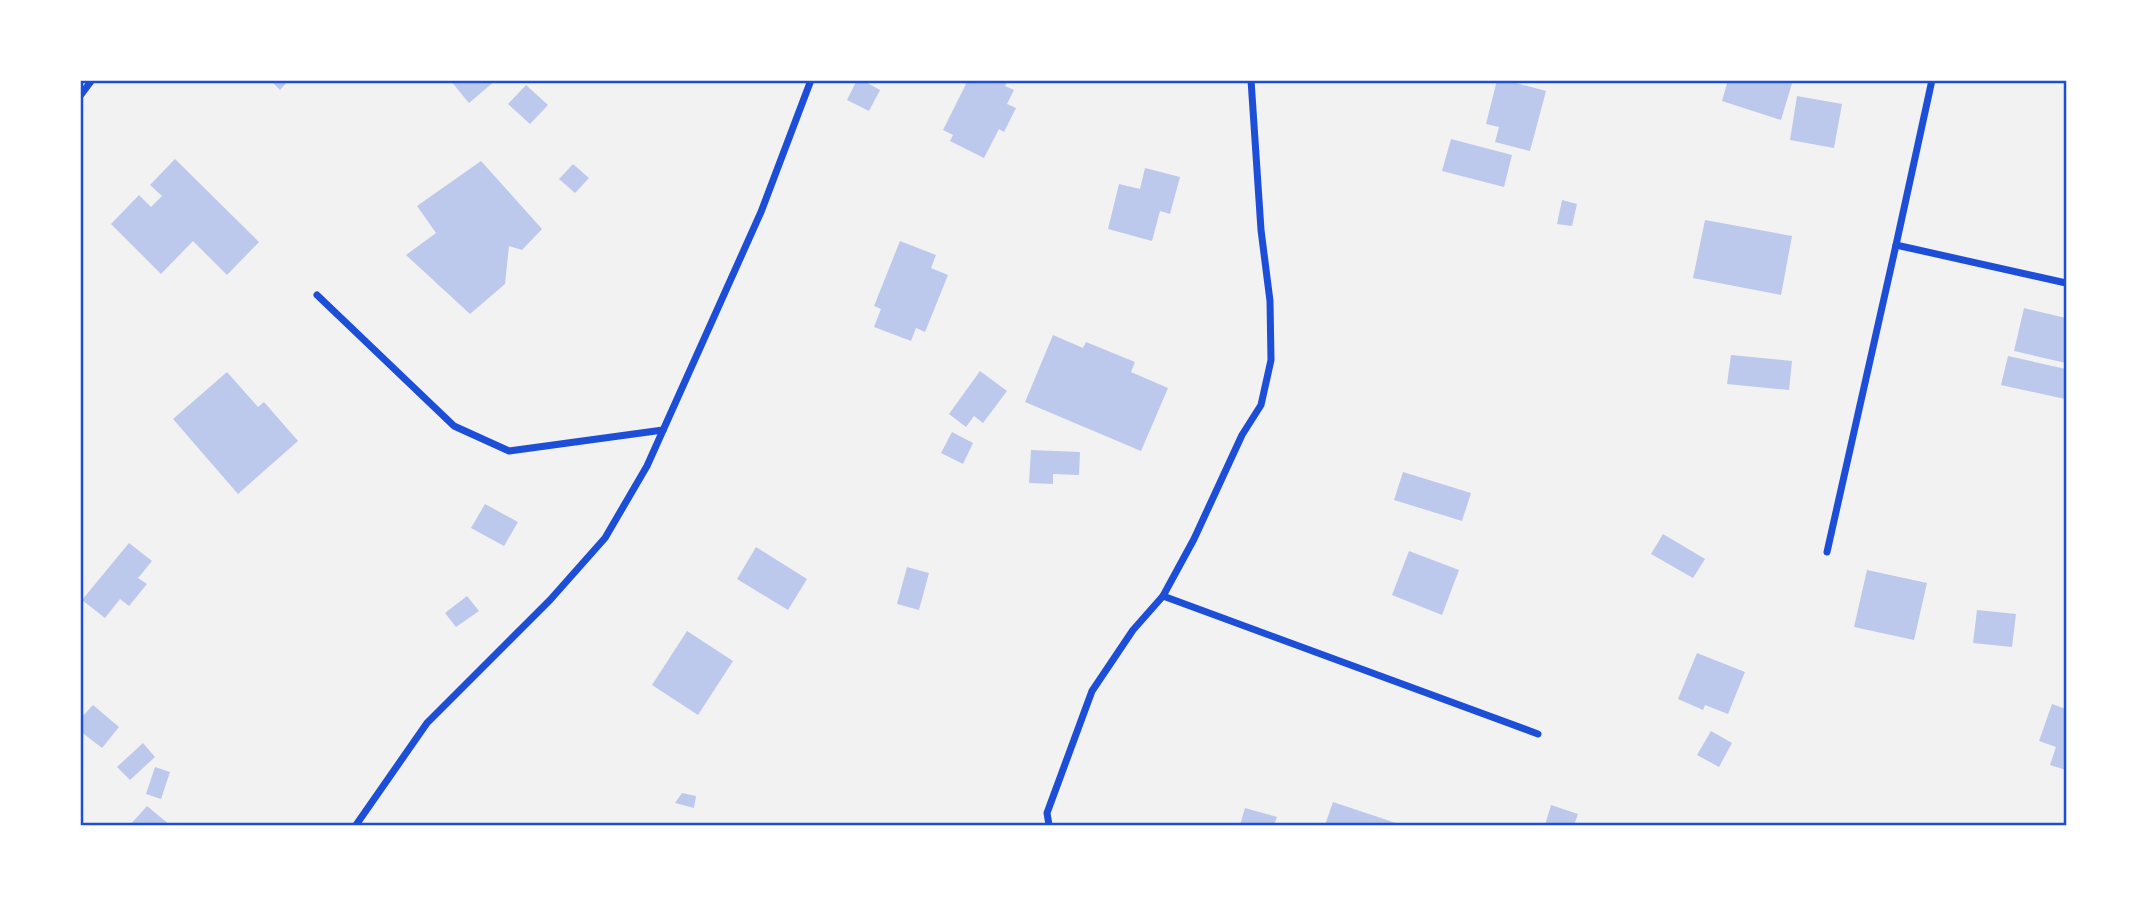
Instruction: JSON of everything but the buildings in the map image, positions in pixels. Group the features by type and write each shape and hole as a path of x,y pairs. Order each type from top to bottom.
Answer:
{"street":[{"path":"80,96 92,80"},
{"path":"356,825 427,723 550,600 605,538 647,466 761,212 811,80"},
{"path":"1049,825 1047,813 1092,691 1133,630 1163,596 1194,539 1242,435 1261,405 1271,360 1270,301 1261,230 1251,80"},
{"path":"1827,552 1932,80"},
{"path":"1896,244 2067,283"},
{"path":"317,295 454,426 509,451 663,430"},
{"path":"1163,596 1538,734"}]}
